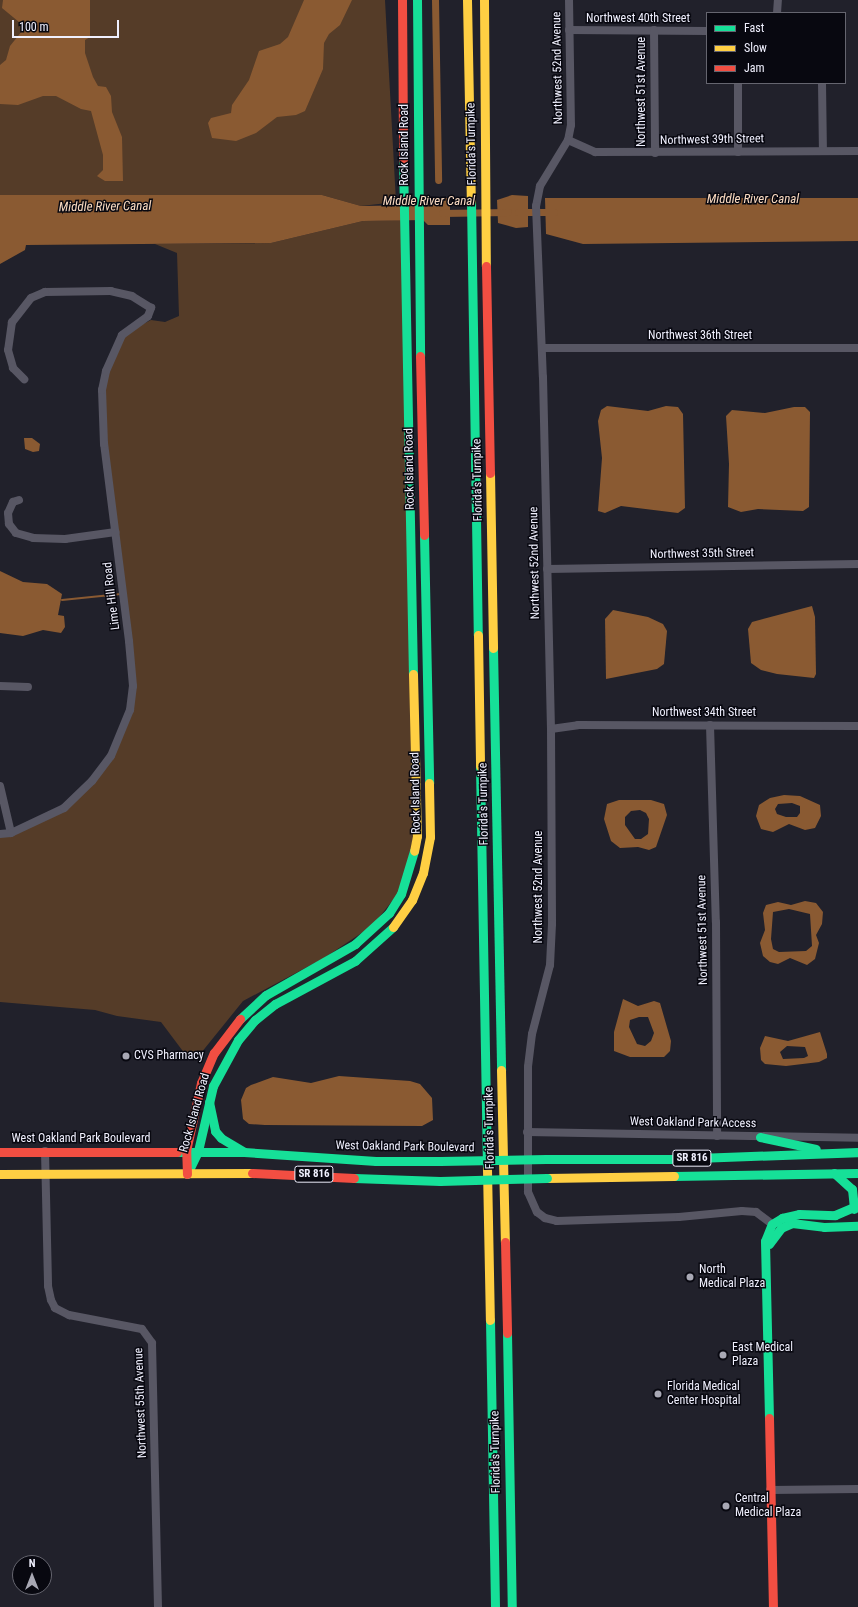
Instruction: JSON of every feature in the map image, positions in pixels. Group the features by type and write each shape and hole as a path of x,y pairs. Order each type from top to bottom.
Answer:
{"main road":[{"name":"Rock Island Road","path":"187,1174 186,1151 201,1083 214,1053 228,1031 246,1012 266,996 334,958 374,928 389,914 401,894 410,869 417,836 403,223 402,0"},
{"name":"Rock Island Road","path":"187,1174 198,1151 209,1102 224,1062 238,1040 255,1020 275,1004 355,961 370,950 399,922 412,900 423,873 430,837 417,223 417,0"},
{"name":"Florida's Turnpike","path":"467,0 469,194 495,1607"},
{"name":"Florida's Turnpike","path":"484,0 485,228 512,1607"},
{"path":"209,1102 215,1131 221,1138 244,1152"},
{"path":"760,1137 838,1152"},
{"name":"West Oakland Park Boulevard","path":"0,1152 198,1151 244,1152 376,1161 440,1161 670,1158 858,1152"},
{"name":"SR 816","path":"0,1174 285,1173 368,1179 440,1181 858,1172"},
{"path":"773,1607 766,1236 772,1224 790,1215 828,1216 856,1207 852,1189 834,1173"},
{"path":"766,1247 776,1233 792,1223 824,1227 858,1226"}],"street":[{"name":"Northwest 52nd Avenue","path":"569,0 571,125 568,140 540,186 537,197 536,231 542,348 551,729 550,964 532,1034 528,1068 527,1132 529,1200 537,1212 545,1218 557,1221 672,1217 742,1211 756,1212 772,1224"},
{"path":"777,12 778,0"},
{"name":"Northwest 40th Street","path":"570,30 706,31"},
{"name":"Northwest 51st Avenue","path":"654,30 655,153"},
{"path":"738,84 738,152"},
{"path":"822,84 823,151"},
{"name":"Northwest 39th Street","path":"568,140 595,152 655,153 858,151"},
{"name":"Lime Hill Road","path":"0,834 11,833 64,808 92,781 111,756 130,710 133,686 116,532 104,444 102,390 106,371 122,335 148,316 151,308 132,296 110,291 45,292 31,298 12,322 8,350 13,368 24,379"},
{"name":"Northwest 36th Street","path":"542,348 858,348"},
{"path":"19,500 13,502 8,513 9,524 16,533 33,538 65,539 116,532"},
{"name":"Northwest 35th Street","path":"547,569 858,564"},
{"path":"0,686 28,687"},
{"name":"Northwest 34th Street","path":"551,729 578,725 858,726"},
{"name":"Northwest 51st Avenue","path":"710,725 716,922 717,1136"},
{"path":"0,786 11,833"},
{"name":"West Oakland Park Access","path":"527,1132 858,1138"},
{"name":"Northwest 55th Avenue","path":"45,1151 48,1286 55,1308 70,1315 135,1326 142,1329 152,1343 158,1607"},
{"path":"770,1490 858,1489"}],"shaded area":[{"path":"0,0 385,0 396,202 361,206 322,195 0,195"},
{"path":"401,220 414,834 401,890 372,926 324,958 243,1001 197,1058 190,1058 185,1054 161,1022 117,1016 95,1010 0,1002 0,834 64,808 111,756 130,710 133,687 102,390 122,335 151,320 165,322 179,316 177,253 155,244 271,243 363,221"}],"water":[{"path":"3,0 90,0 90,37 85,40 85,53 93,77 98,86 106,87 111,96 112,112 122,137 123,181 105,181 97,176 103,170 103,155 91,111 81,109 56,96 43,96 18,105 0,104 0,65 6,60 10,46 22,31 19,22 2,8"},
{"path":"304,0 352,0 340,25 329,34 324,43 323,69 305,111 296,115 277,117 256,133 236,141 212,138 208,123 211,118 231,113 232,105 249,80 259,51 280,44 288,37"},
{"path":"0,195 322,195 361,206 423,205 431,198 450,198 450,225 428,225 423,220 363,221 271,243 26,245 25,250 0,264"},
{"path":"512,195 528,196 528,227 516,228 498,223 497,200"},
{"path":"545,198 858,198 858,241 583,244 546,234"},
{"path":"607,406 648,411 666,406 678,407 683,414 685,508 678,513 621,506 605,513 598,511 602,458 598,421 601,410"},
{"path":"794,407 805,407 810,412 809,507 803,511 758,509 741,512 728,507 729,464 726,416 732,410 765,413"},
{"path":"24,438 32,438 40,444 39,451 33,452 25,449"},
{"path":"0,571 23,582 47,584 62,594 58,615 64,616 65,627 61,633 43,630 23,636 0,633"},
{"path":"812,606 815,617 816,674 814,678 777,674 761,670 751,663 748,629 752,622"},
{"path":"613,610 648,617 663,624 667,631 664,664 657,669 606,679 605,619"},
{"path":"784,795 800,796 820,805 821,816 815,828 805,830 789,824 773,832 761,829 756,816 759,805 770,798","holes":["792,803 800,806 800,813 797,817 786,817 777,814 775,809 778,804"]},
{"path":"619,800 651,800 664,804 667,815 656,847 649,850 638,847 620,848 611,841 604,819 607,804","holes":["640,810 646,813 649,819 648,834 641,839 635,839 625,825 625,817 631,811"]},
{"path":"805,901 816,903 823,912 822,924 816,935 819,943 815,959 807,965 790,958 778,964 770,962 763,956 760,943 765,930 763,913 766,905 778,902 791,905","holes":["789,909 810,914 812,946 806,951 779,952 773,949 771,939 773,912"]},
{"path":"623,999 638,1006 654,1001 660,1003 671,1041 670,1051 664,1057 630,1057 614,1051 614,1032","holes":["639,1017 648,1017 654,1033 651,1041 645,1046 637,1044 629,1027 630,1020"]},
{"path":"820,1032 827,1058 819,1062 786,1066 765,1064 761,1060 760,1048 765,1036 788,1041","holes":["787,1046 805,1047 808,1056 804,1058 783,1059 780,1052"]},
{"path":"339,1076 410,1081 420,1084 432,1098 433,1120 422,1126 265,1125 249,1124 243,1119 241,1100 246,1088 251,1085 273,1077 311,1083"}],"waterway":[{"path":"435,0 438,180"},
{"name":"Middle River Canal","path":"442,213 508,212"},
{"name":"Middle River Canal","path":"518,212 554,212"},
{"path":"62,600 121,594"}],"traffic: fast":[{"path":"417,0 420,356"},
{"path":"403,160 413,674"},
{"path":"471,201 478,635"},
{"path":"424,535 429,783"},
{"path":"493,648 501,1070"},
{"path":"480,766 487,1169"},
{"path":"240,1019 266,995 355,944 389,913 401,894 414,851"},
{"path":"187,1174 198,1151 213,1086 238,1040 255,1020 275,1004 355,961 393,927"},
{"path":"209,1102 215,1131 221,1138 243,1151"},
{"path":"760,1137 816,1149"},
{"path":"177,1152 244,1152 376,1161 440,1161"},
{"path":"546,1159 670,1159 858,1152"},
{"path":"440,1161 546,1159"},
{"path":"834,1173 852,1189 854,1209"},
{"path":"674,1176 858,1173"},
{"path":"354,1178 440,1181"},
{"path":"440,1181 547,1178"},
{"path":"769,1418 765,1241 772,1224 782,1218 799,1214 835,1215 858,1205"},
{"path":"769,1244 781,1228 792,1223 824,1227 858,1226"},
{"path":"490,1320 495,1607"},
{"path":"507,1333 512,1607"}],"traffic: slow":[{"path":"467,0 471,201"},
{"path":"484,0 486,266"},
{"path":"490,473 493,648"},
{"path":"478,635 480,766"},
{"path":"413,674 417,836 414,851"},
{"path":"393,927 412,900 423,873 430,837 429,783"},
{"path":"501,1070 505,1242"},
{"path":"487,1169 490,1320"},
{"path":"0,1174 252,1173"},
{"path":"547,1178 674,1176"}],"traffic: jam":[{"path":"402,0 403,160"},
{"path":"486,266 490,473"},
{"path":"420,356 424,535"},
{"path":"187,1174 186,1151 201,1083 214,1053 240,1019"},
{"path":"0,1152 177,1152"},
{"path":"252,1173 354,1178"},
{"path":"505,1242 507,1333"},
{"path":"769,1418 773,1607"}],"place":[{"name":"CVS Pharmacy","path":"126,1056"},
{"name":"North Medical Plaza","path":"690,1277"},
{"name":"East Medical Plaza","path":"723,1355"},
{"name":"Florida Medical Center Hospital","path":"658,1394"},
{"name":"Central Medical Plaza","path":"726,1506"}]}
